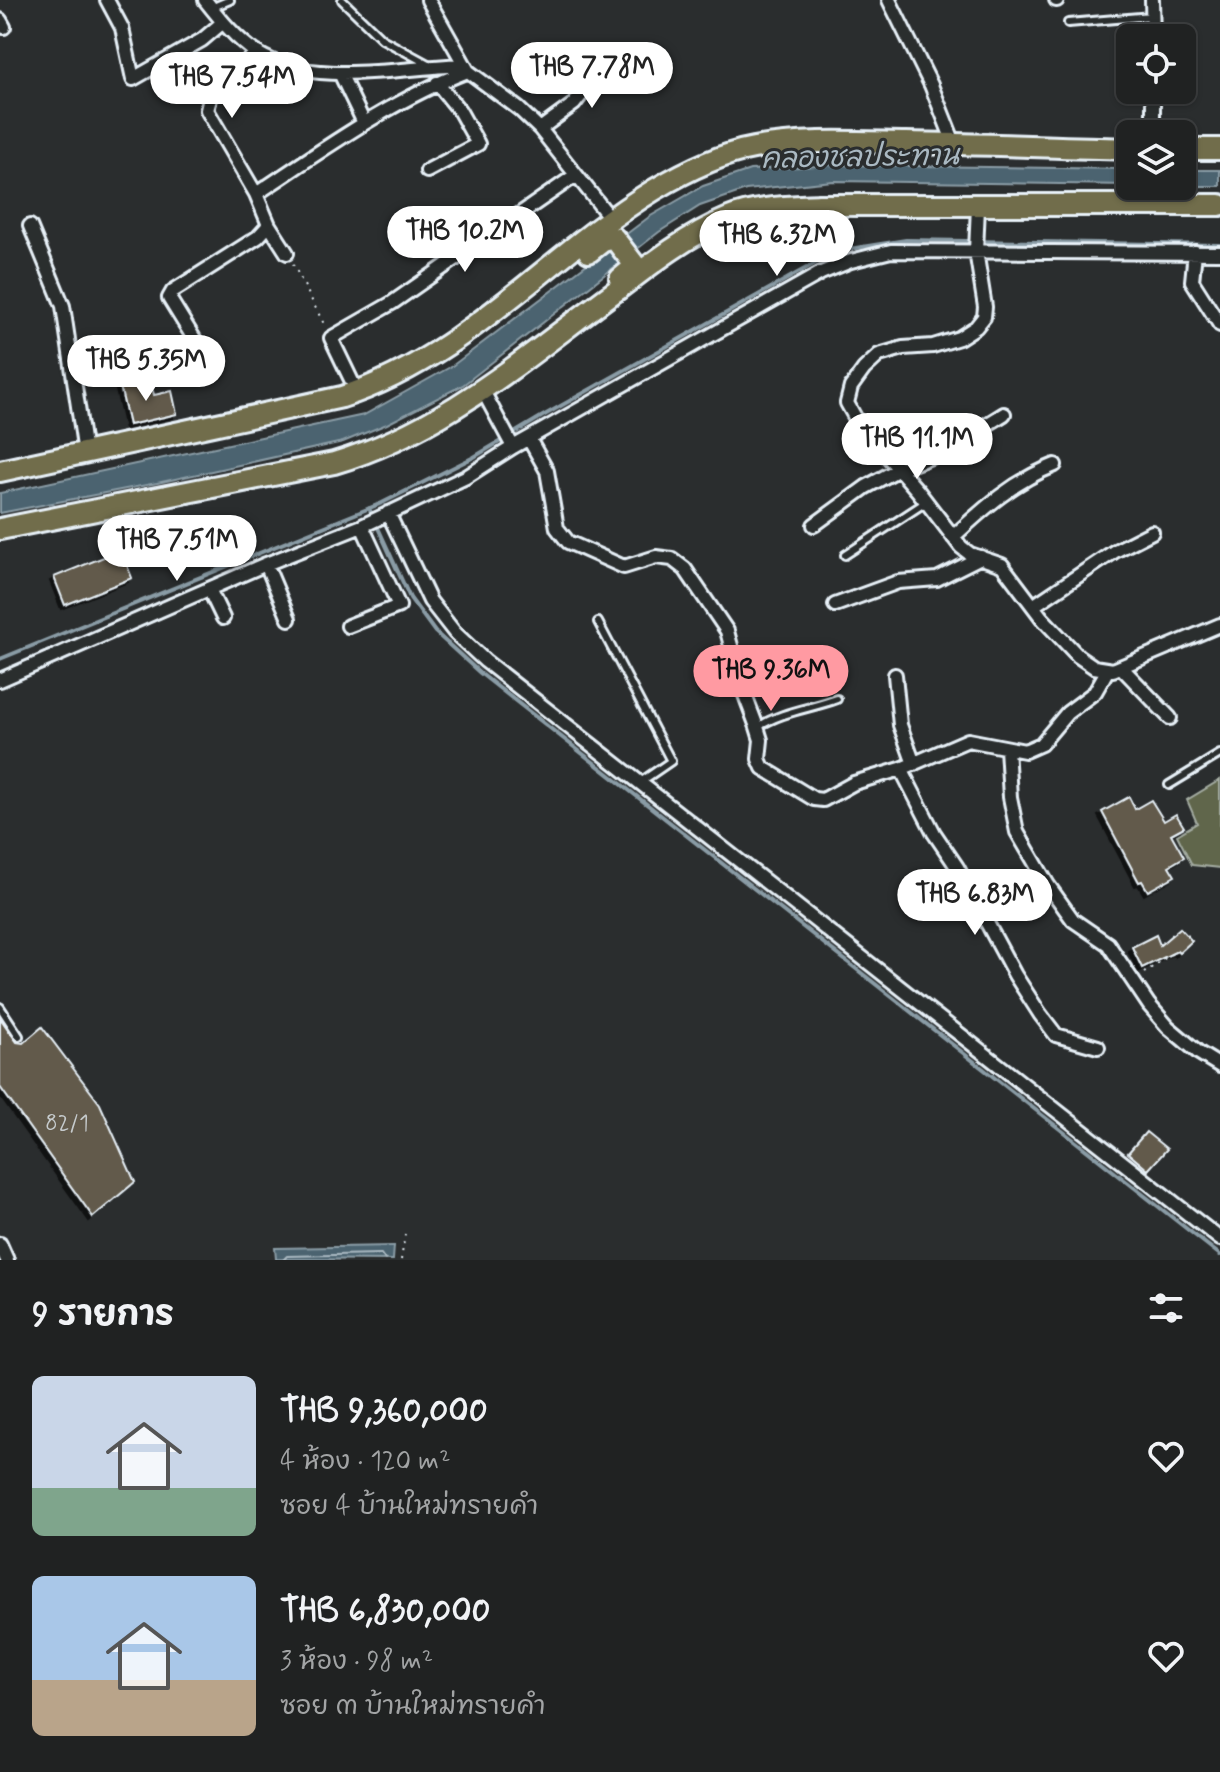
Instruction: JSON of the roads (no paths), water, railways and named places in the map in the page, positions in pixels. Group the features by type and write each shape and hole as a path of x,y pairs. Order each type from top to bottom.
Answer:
{"main road":[{"path":"0,471 357,392 409,370 616,229 656,189 704,164 751,148 826,141 1116,149"},
{"path":"1196,149 1220,149"},
{"path":"0,529 372,452 410,434 483,391 632,269 638,259 704,220 754,211 819,205 977,217 1220,205"},
{"path":"540,346 659,258 687,239 730,217"},
{"path":"616,229 638,259"}],"street":[{"path":"107,0 122,28 133,79 202,40 222,23"},
{"path":"428,0 466,68 540,129 616,229"},
{"path":"889,0 931,85 954,143"},
{"path":"1152,0 1152,24"},
{"path":"208,4 222,23 258,53 301,70 340,73 432,66 466,68"},
{"path":"258,53 224,78 215,80 207,110 287,253"},
{"path":"540,129 574,104 588,86 589,61"},
{"path":"256,194 364,123 466,68"},
{"path":"340,73 364,123"},
{"path":"427,171 478,144 459,110 437,83"},
{"path":"357,392 331,338 392,303 576,175"},
{"path":"977,217 976,248 984,317 976,327 959,338 933,346 903,348 879,355 851,387 847,403 857,421 953,537 970,554 1002,565 1033,606 1078,656 1094,667 1107,671 1121,667 1220,625"},
{"path":"209,363 169,298 173,291 258,237 269,225"},
{"path":"30,226 63,306 85,453"},
{"path":"0,680 266,564 366,524 466,477 511,444 529,439 821,273 851,261 891,251 976,248 1220,253"},
{"path":"1195,252 1192,281 1220,325"},
{"path":"483,391 511,444"},
{"path":"814,525 866,487 899,469 941,453 1004,414"},
{"path":"529,439 547,471 557,528 568,542 624,567 656,557 672,559 685,569 727,631 761,740 759,759 763,768 814,799 823,800 854,783 901,769 968,740 1025,751 1041,744 1067,713 1095,692 1107,671"},
{"path":"953,537 995,498 1037,472 1055,465"},
{"path":"388,513 430,601 455,633 485,661 1220,1239"},
{"path":"348,626 399,606 366,524"},
{"path":"1033,606 1115,551 1152,532"},
{"path":"835,605 898,582 937,579 981,557"},
{"path":"266,564 289,619"},
{"path":"209,589 223,618"},
{"path":"1121,667 1170,718"},
{"path":"895,675 900,725 914,764"},
{"path":"1007,748 1010,797 1017,832 1048,885 1073,920 1108,944 1149,1005 1168,1027 1220,1066"},
{"path":"901,769 934,833 957,867 1015,975 1040,1014 1056,1035 1098,1047"},
{"path":"0,1244 7,1260"}],"lane":[{"path":"208,4 230,0"},
{"path":"342,0 382,39 432,66"},
{"path":"1068,23 1152,16"},
{"path":"845,555 926,502"},
{"path":"598,622 671,761 639,783"},
{"path":"757,727 789,711 819,706 837,699"},
{"path":"1169,785 1220,754"},
{"path":"0,1007 19,1036"}],"water":[{"path":"835,165 1116,169 1116,185 833,181 746,190 700,206 659,232 463,385 387,424 343,442 157,483 0,513 0,493 364,415 452,366 649,217 703,186 750,170"},
{"path":"1196,170 1220,170 1220,186 1196,186"},
{"path":"394,1246 393,1260 276,1259 275,1248"}],"waterway":[{"path":"0,659 382,503 474,457 843,250 906,240 1220,245"},
{"path":"369,508 410,598 435,632 480,673 1220,1255"}],"water label":[{"name":"คลองชลประทาน","path":"860,156"}]}
